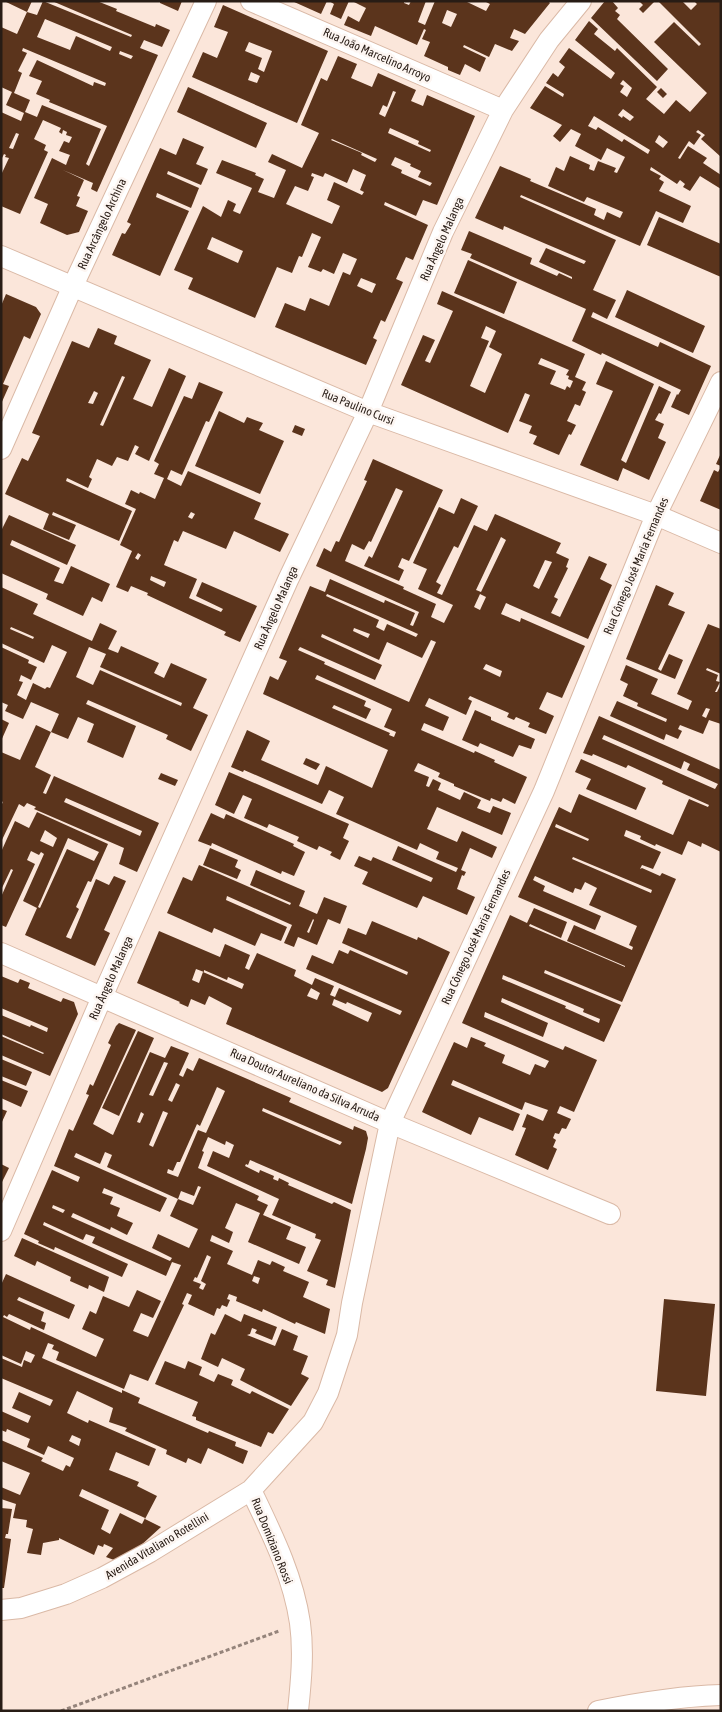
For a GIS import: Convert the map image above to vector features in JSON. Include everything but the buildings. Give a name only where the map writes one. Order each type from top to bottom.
[{"type":"street","name":"Rua Arcângelo Archina","points":[[1,449],[72,288],[206,1]]},
{"type":"street","name":"Rua João Marcelino Arroyo","points":[[251,1],[503,110]]},
{"type":"street","name":"Rua Ângelo Malanga","points":[[1,1231],[102,997],[288,580],[368,412],[443,232],[503,110],[549,40],[580,1]]},
{"type":"street","name":"Rua Paulino Cursi","points":[[1,256],[72,288],[368,412],[656,515],[721,543]]},
{"type":"street","name":"Rua Cônego José Maria Fernandes","points":[[251,1490],[313,1422],[328,1393],[347,1334],[390,1123],[544,791],[656,515],[721,382]]},
{"type":"street","name":"Rua Doutor Aureliano da Silva Arruda","points":[[1,952],[390,1123],[610,1214]]},
{"type":"street","name":"Avenida Vitaliano Rotellini","points":[[1,1610],[21,1608],[66,1594],[102,1578],[150,1552],[251,1490]]},
{"type":"street","name":"Rua Domiziano Rossi","points":[[251,1490],[273,1536],[289,1577],[300,1623],[302,1673],[298,1711]]},
{"type":"street","points":[[598,1711],[702,1695],[721,1695]]},
{"type":"path","points":[[61,1711],[300,1623]]}]
